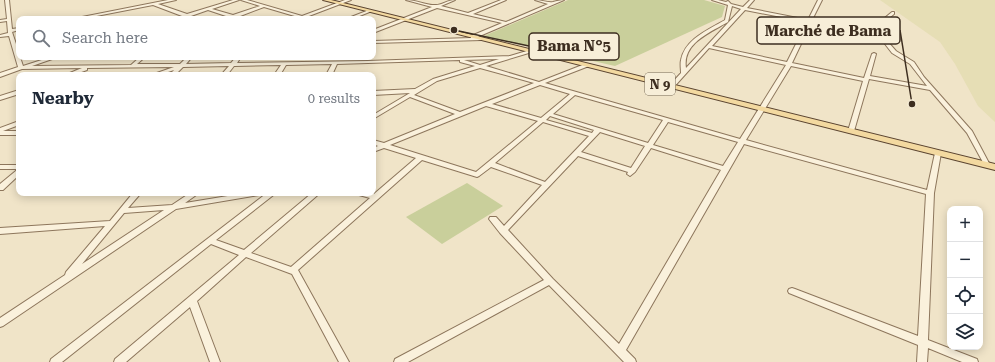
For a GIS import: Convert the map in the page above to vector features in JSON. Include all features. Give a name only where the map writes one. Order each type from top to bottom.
[{"type":"main road","name":"N 9","points":[[326,0],[995,167]]},
{"type":"street","points":[[7,0],[10,33],[16,54]]},
{"type":"street","points":[[90,16],[174,0]]},
{"type":"street","points":[[152,4],[186,16],[237,0]]},
{"type":"street","points":[[243,0],[293,16]]},
{"type":"street","points":[[305,16],[349,0]]},
{"type":"street","points":[[408,0],[507,23]]},
{"type":"street","points":[[376,31],[453,0]]},
{"type":"street","points":[[469,14],[504,0]]},
{"type":"street","points":[[537,0],[552,4]]},
{"type":"street","points":[[474,37],[562,0]]},
{"type":"street","points":[[714,0],[745,9],[878,34],[894,52],[912,63],[922,78],[970,132],[987,165]]},
{"type":"street","points":[[684,73],[682,61],[686,50],[694,42],[727,21],[730,5],[726,0]]},
{"type":"street","points":[[672,86],[752,0]]},
{"type":"street","points":[[620,351],[741,141],[789,64],[820,0]]},
{"type":"street","points":[[207,9],[234,16],[264,6]]},
{"type":"street","points":[[356,16],[370,11]]},
{"type":"street","points":[[878,34],[882,22],[893,13]]},
{"type":"street","points":[[0,21],[9,20]]},
{"type":"street","points":[[0,36],[16,30]]},
{"type":"street","points":[[376,42],[482,39]]},
{"type":"street","points":[[709,47],[789,64],[932,89]]},
{"type":"street","points":[[376,115],[435,80],[530,51]]},
{"type":"street","points":[[851,131],[874,54]]},
{"type":"street","points":[[376,59],[510,57]]},
{"type":"street","points":[[455,59],[573,94],[930,193]]},
{"type":"street","points":[[18,60],[20,68]]},
{"type":"street","points":[[0,75],[46,60]]},
{"type":"street","points":[[132,66],[139,60]]},
{"type":"street","points":[[175,72],[187,60]]},
{"type":"street","points":[[226,72],[236,60]]},
{"type":"street","points":[[20,68],[284,64],[357,60]]},
{"type":"street","points":[[330,72],[335,62]]},
{"type":"street","points":[[279,72],[284,64]]},
{"type":"street","points":[[376,148],[587,65]]},
{"type":"street","points":[[163,72],[181,66]]},
{"type":"street","points":[[77,72],[91,67]]},
{"type":"street","points":[[376,94],[417,91]]},
{"type":"street","points":[[0,98],[16,93]]},
{"type":"street","points":[[376,143],[477,175],[573,94]]},
{"type":"street","points":[[410,95],[460,114]]},
{"type":"street","points":[[486,104],[541,120],[649,146],[725,169]]},
{"type":"street","points":[[548,114],[596,133]]},
{"type":"street","points":[[576,153],[631,173],[666,120]]},
{"type":"street","points":[[0,130],[16,124]]},
{"type":"street","points":[[0,134],[16,133]]},
{"type":"street","points":[[503,230],[596,133]]},
{"type":"street","points":[[922,362],[930,193],[938,153]]},
{"type":"street","points":[[292,271],[421,157]]},
{"type":"street","points":[[490,164],[547,185]]},
{"type":"street","points":[[0,167],[16,167]]},
{"type":"street","points":[[0,188],[16,174]]},
{"type":"street","points":[[64,280],[134,196]]},
{"type":"street","points":[[0,323],[190,196]]},
{"type":"street","points":[[121,211],[174,207],[236,196]]},
{"type":"street","points":[[55,362],[268,196]]},
{"type":"street","points":[[120,362],[313,196]]},
{"type":"street","points":[[493,219],[550,281],[631,362]]},
{"type":"street","points":[[0,232],[111,223]]},
{"type":"street","points":[[210,241],[295,272],[344,362]]},
{"type":"street","points":[[399,362],[550,281]]},
{"type":"street","points":[[792,291],[973,362]]},
{"type":"street","points":[[192,300],[215,362]]},
{"type":"shaded area","points":[[880,0],[995,0],[995,122],[978,106],[955,64],[940,42]]},
{"type":"green space","points":[[568,0],[704,0],[725,6],[722,17],[615,66],[484,36]]},
{"type":"green space","points":[[467,183],[503,206],[442,244],[406,217]]},
{"type":"place","name":"Bama N°5","points":[[454,30]]},
{"type":"place","name":"Marché de Bama","points":[[912,104]]}]
